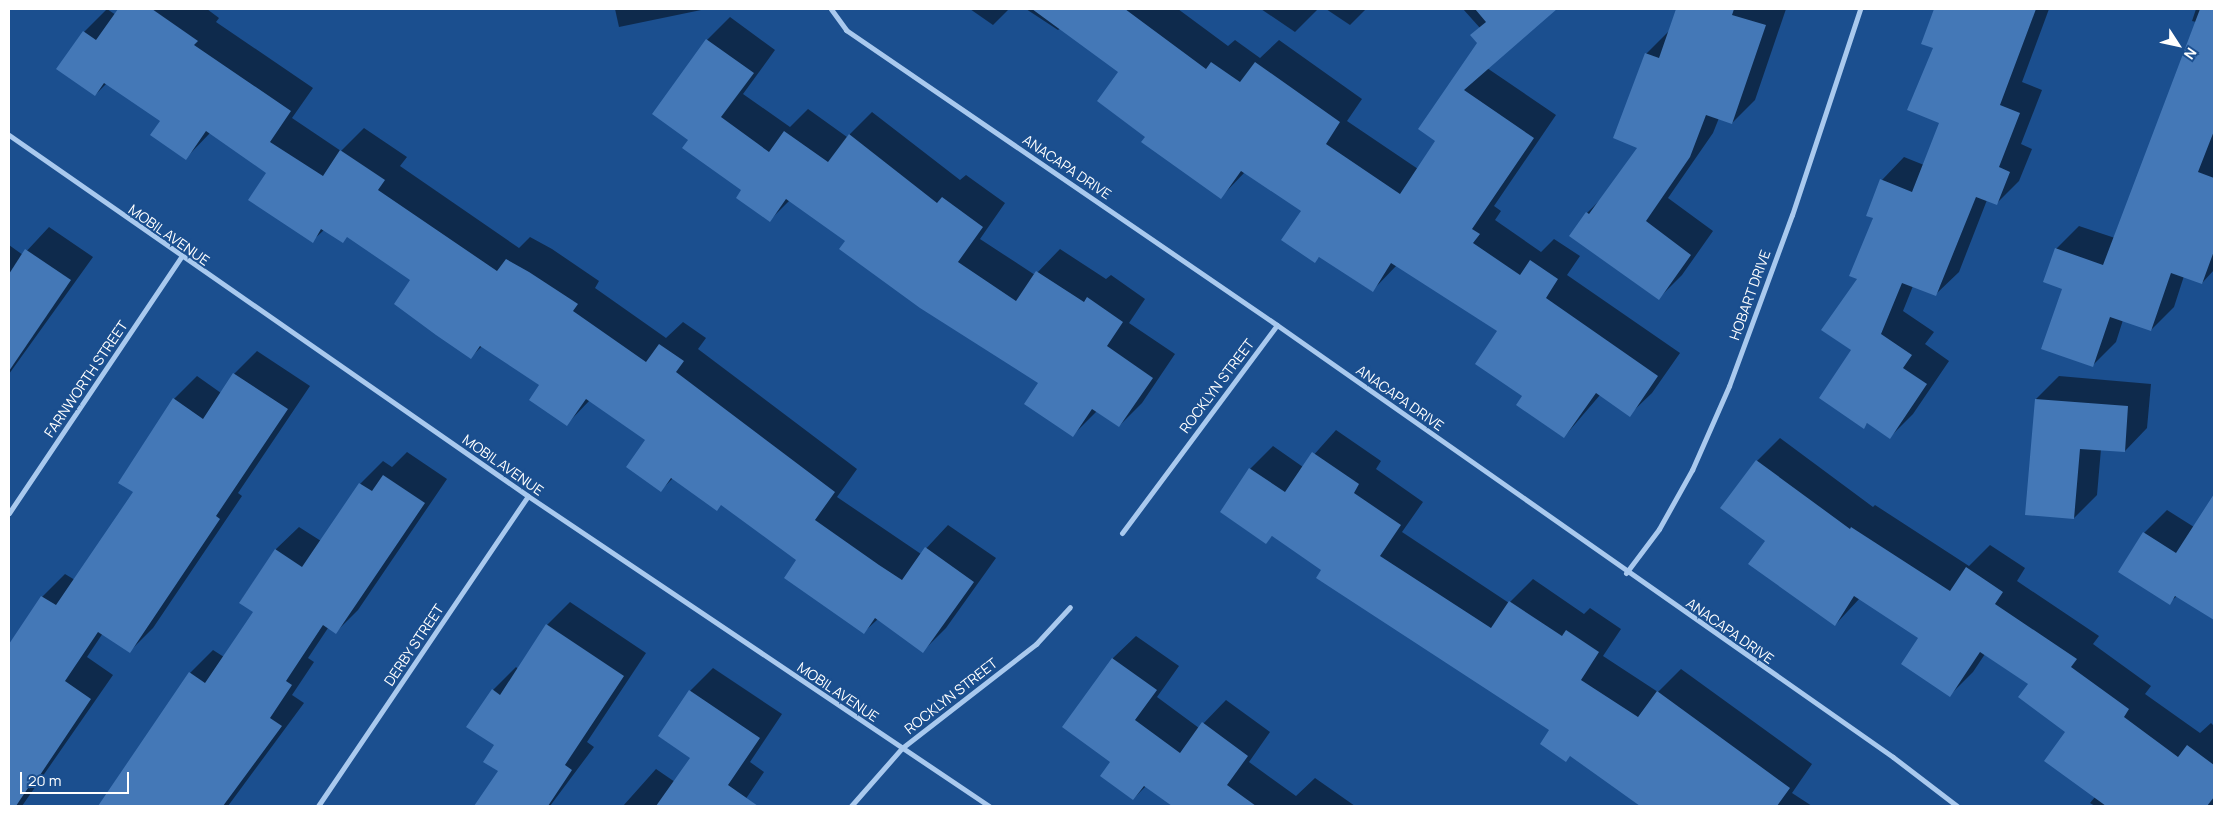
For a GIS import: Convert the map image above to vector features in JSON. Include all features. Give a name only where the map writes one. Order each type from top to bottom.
[{"type":"street","name":"ANACAPA DRIVE","points":[[831,9],[846,30],[1277,325],[1626,573],[1893,757],[1956,806]]},
{"type":"street","name":"HOBART DRIVE","points":[[1626,573],[1659,529],[1692,470],[1729,386],[1792,215],[1860,9]]},
{"type":"street","name":"MOBIL AVENUE","points":[[9,135],[181,257],[528,496],[989,806]]},
{"type":"street","name":"FARNWORTH STREET","points":[[9,514],[181,257]]},
{"type":"street","name":"ROCKLYN STREET","points":[[1122,533],[1277,325]]},
{"type":"street","name":"DERBY STREET","points":[[318,806],[528,496]]},
{"type":"street","name":"ROCKLYN STREET","points":[[850,806],[902,748],[1036,644],[1070,607]]},
{"type":"building","points":[[118,9],[152,9],[198,41],[194,45],[291,111],[270,142],[323,176],[340,150],[385,180],[378,190],[497,271],[506,259],[529,272],[578,304],[573,311],[646,362],[659,344],[684,361],[676,372],[835,492],[815,520],[879,565],[902,580],[925,547],[974,582],[923,653],[875,618],[864,634],[784,578],[796,560],[721,505],[717,511],[671,478],[661,492],[626,467],[645,440],[586,399],[567,426],[529,400],[539,385],[480,346],[471,359],[436,335],[394,304],[410,280],[347,237],[343,243],[321,229],[313,243],[248,200],[266,173],[206,131],[186,160],[150,135],[160,121],[104,83],[95,96],[56,69],[83,31],[96,40]]},
{"type":"building","points":[[1032,9],[1125,9],[1206,69],[1211,62],[1240,82],[1255,62],[1340,122],[1326,144],[1400,194],[1435,141],[1418,129],[1477,43],[1470,35],[1486,22],[1475,9],[1557,9],[1464,90],[1534,138],[1472,229],[1480,234],[1473,243],[1520,275],[1530,260],[1558,279],[1546,298],[1658,376],[1630,417],[1596,393],[1564,438],[1516,405],[1522,396],[1475,364],[1497,331],[1391,263],[1373,292],[1319,257],[1315,263],[1281,240],[1301,211],[1241,171],[1221,199],[1141,142],[1145,137],[1097,101],[1118,72]]},
{"type":"building","points":[[1676,9],[1734,9],[1732,15],[1766,25],[1732,124],[1706,115],[1690,157],[1646,221],[1691,255],[1659,300],[1569,236],[1586,212],[1589,214],[1637,148],[1613,138],[1645,53],[1659,58]]},
{"type":"building","points":[[1934,9],[2036,9],[2000,105],[2020,113],[1999,167],[2010,172],[1997,205],[1976,197],[1936,296],[1902,283],[1881,334],[1912,355],[1903,368],[1927,384],[1890,439],[1867,423],[1864,429],[1819,398],[1851,350],[1821,330],[1857,279],[1849,276],[1873,218],[1866,216],[1880,179],[1912,192],[1939,123],[1907,110],[1933,48],[1921,44]]},
{"type":"building","points":[[2200,9],[2214,9],[2214,131],[2198,172],[2214,178],[2214,251],[2202,284],[2171,273],[2151,331],[2110,317],[2093,367],[2041,349],[2062,289],[2043,282],[2055,248],[2103,265]]},
{"type":"building","points":[[706,39],[754,73],[721,117],[769,152],[784,131],[828,162],[849,134],[937,203],[942,197],[983,227],[958,262],[1016,301],[1036,271],[1084,302],[1087,297],[1123,322],[1107,346],[1153,378],[1119,427],[1092,409],[1073,437],[1024,404],[1038,383],[920,308],[839,249],[845,241],[786,199],[770,222],[736,198],[741,190],[682,148],[688,140],[652,114]]},
{"type":"building","points":[[25,249],[71,280],[9,371],[9,274]]},
{"type":"building","points":[[233,373],[288,409],[216,516],[220,519],[130,653],[98,632],[65,681],[91,699],[38,778],[36,776],[16,806],[9,806],[9,644],[41,596],[56,605],[133,492],[118,483],[173,398],[203,419]]},
{"type":"building","points":[[2035,399],[2128,406],[2125,452],[2080,449],[2074,519],[2025,515]]},
{"type":"building","points":[[1312,452],[1359,484],[1354,493],[1401,525],[1380,556],[1491,628],[1509,601],[1562,636],[1566,630],[1599,652],[1581,680],[1638,717],[1657,691],[1790,788],[1777,806],[1640,806],[1570,756],[1566,762],[1540,744],[1549,730],[1316,578],[1321,570],[1272,536],[1266,544],[1220,512],[1249,468],[1285,492]]},
{"type":"building","points":[[1756,460],[1850,529],[1851,527],[1950,591],[1966,567],[2003,592],[1995,604],[2077,659],[2071,667],[2129,709],[2124,717],[2178,757],[2187,745],[2214,765],[2214,797],[2207,806],[2106,806],[2044,761],[2065,732],[2018,697],[2028,684],[1980,652],[1950,697],[1901,664],[1918,638],[1854,596],[1835,626],[1748,564],[1765,541],[1720,508]]},
{"type":"building","points":[[383,475],[425,503],[336,634],[323,625],[286,681],[292,685],[270,718],[282,726],[223,806],[98,806],[189,672],[205,683],[253,612],[239,603],[275,549],[302,567],[359,483],[372,491]]},
{"type":"building","points":[[2214,494],[2214,620],[2175,596],[2170,605],[2118,572],[2143,532],[2176,553]]},
{"type":"building","points":[[546,624],[624,676],[565,765],[572,770],[548,806],[474,806],[498,771],[483,762],[494,745],[466,727],[492,689],[500,695]]},
{"type":"building","points":[[1112,658],[1157,690],[1135,720],[1180,753],[1202,722],[1248,756],[1227,785],[1256,806],[1172,806],[1144,786],[1133,800],[1100,776],[1110,762],[1062,727]]},
{"type":"building","points":[[689,690],[760,738],[728,785],[758,806],[656,806],[690,758],[658,736]]}]
